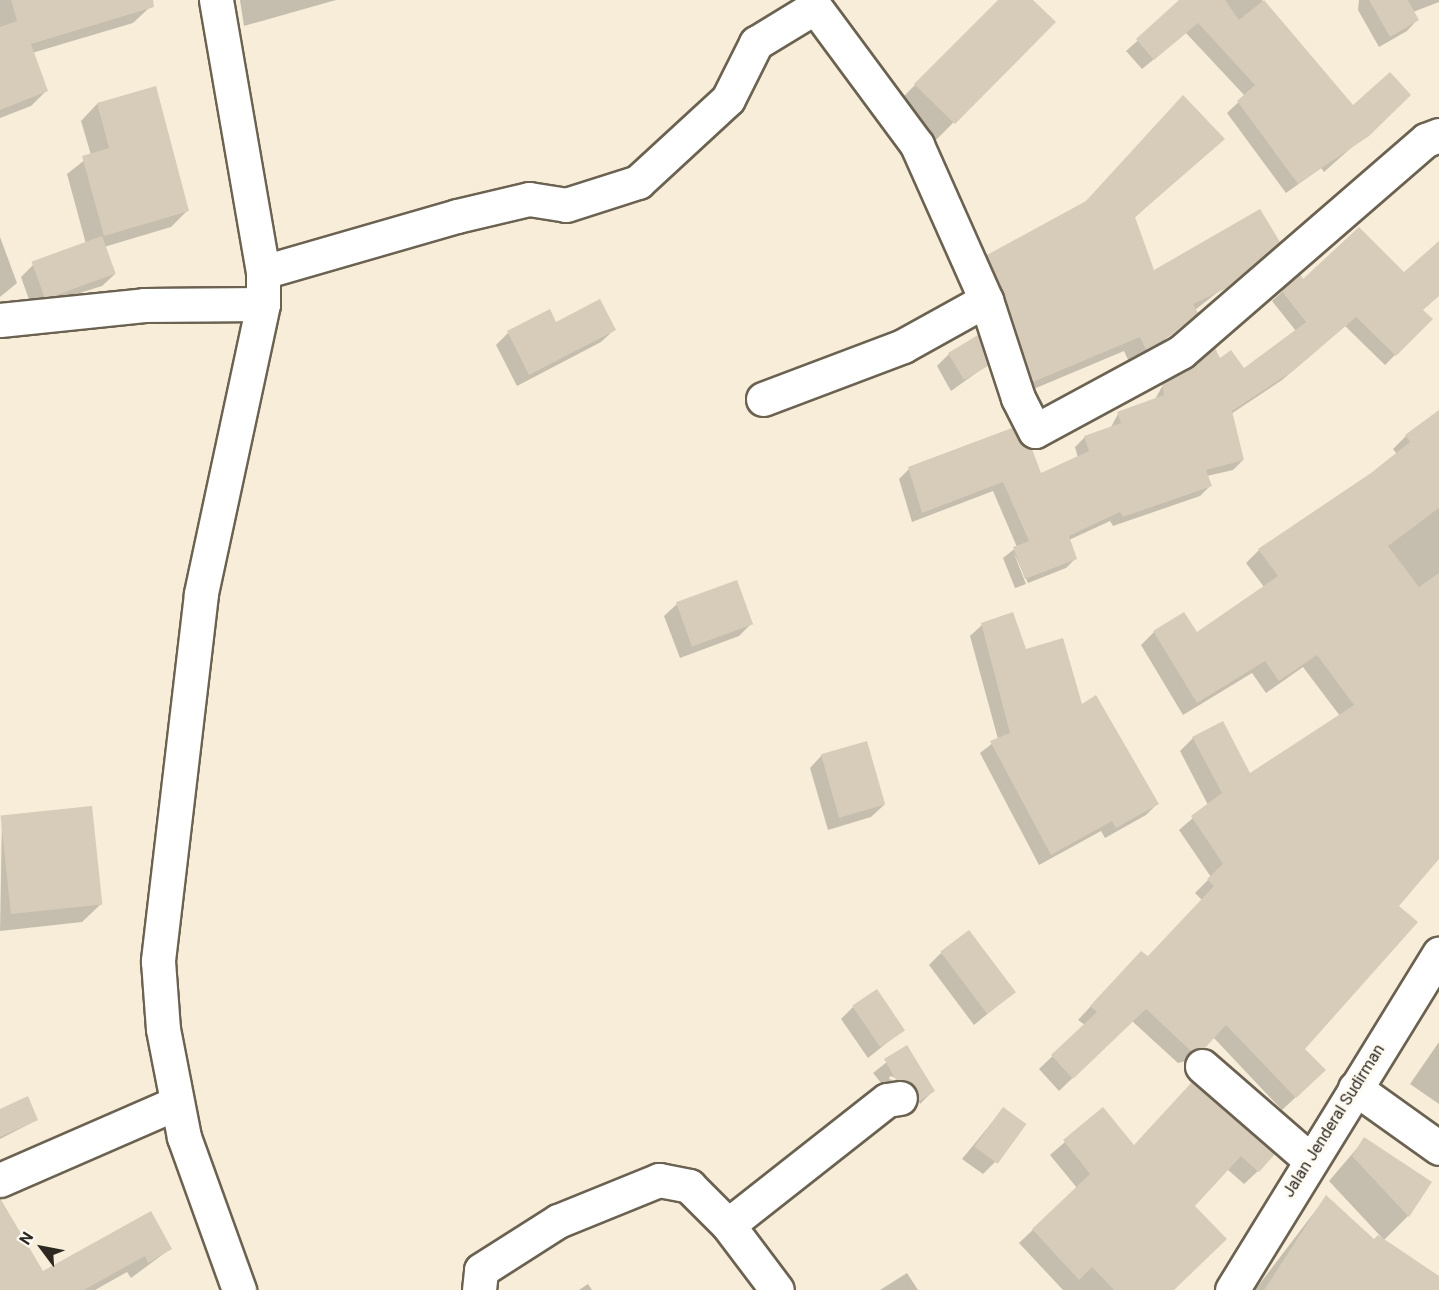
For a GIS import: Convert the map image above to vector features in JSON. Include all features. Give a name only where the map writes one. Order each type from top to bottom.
[{"type":"street","points":[[216,0],[263,272],[263,304],[201,594],[158,961],[176,1103],[205,1205],[239,1290]]},
{"type":"street","points":[[263,272],[457,216],[529,199],[566,205],[639,182],[729,99],[751,48],[815,7],[918,145],[986,300],[1018,398],[1035,431],[1181,352],[1416,149],[1439,135]]},
{"type":"street","points":[[762,399],[903,346],[986,300]]},
{"type":"street","points":[[0,320],[144,305],[263,304]]},
{"type":"street","name":"Jalan Jenderal Sudirman","points":[[1232,1290],[1309,1159],[1439,953]]},
{"type":"street","points":[[1202,1066],[1309,1159]]},
{"type":"street","points":[[1355,1088],[1439,1148]]},
{"type":"street","points":[[728,1225],[887,1100],[900,1098]]},
{"type":"street","points":[[0,1180],[176,1103]]},
{"type":"street","points":[[479,1290],[481,1270],[558,1221],[659,1180],[689,1186],[728,1225],[777,1290]]},
{"type":"building","points":[[11,0],[153,0],[154,7],[31,44],[48,91],[0,110],[0,27],[17,21]]},
{"type":"building","points":[[998,0],[1033,0],[1056,22],[955,124],[914,84]]},
{"type":"building","points":[[1179,0],[1225,0],[1239,20],[1264,0],[1353,105],[1390,72],[1411,95],[1369,136],[1298,184],[1237,101],[1255,85],[1198,23],[1154,60],[1136,39]]},
{"type":"building","points":[[1369,0],[1408,0],[1419,20],[1390,37]]},
{"type":"building","points":[[156,86],[189,211],[104,236],[82,156],[109,148],[97,103]]},
{"type":"building","points":[[1183,95],[1225,139],[1135,217],[1154,270],[1260,209],[1280,242],[1225,289],[1193,304],[1198,313],[1170,336],[1146,350],[1140,337],[1033,382],[987,255],[1086,201]]},
{"type":"building","points":[[1359,227],[1404,272],[1439,241],[1439,296],[1423,310],[1433,319],[1396,356],[1356,317],[1293,371],[1232,411],[1244,460],[1206,470],[1212,486],[1123,517],[1120,512],[1069,536],[1077,559],[1025,579],[1013,547],[1029,541],[1003,482],[922,513],[908,467],[1012,428],[1032,449],[1041,473],[1089,451],[1084,436],[1121,423],[1117,412],[1164,395],[1162,383],[1215,348],[1220,358],[1231,350],[1244,368],[1306,322],[1281,290],[1300,274],[1303,279]]},
{"type":"building","points":[[102,236],[116,274],[45,299],[32,262]]},
{"type":"building","points":[[600,299],[616,330],[529,375],[507,331],[550,309],[556,322]]},
{"type":"building","points":[[978,335],[988,366],[964,380],[948,353]]},
{"type":"building","points":[[1439,410],[1439,508],[1388,546],[1419,587],[1439,573],[1439,859],[1399,906],[1418,922],[1305,1049],[1326,1070],[1296,1098],[1226,1025],[1205,1048],[1191,1051],[1146,1009],[1073,1079],[1051,1055],[1097,1012],[1090,1006],[1141,951],[1148,956],[1214,886],[1207,879],[1223,864],[1191,816],[1222,793],[1192,737],[1223,721],[1250,773],[1354,705],[1317,655],[1279,681],[1265,661],[1197,703],[1153,631],[1184,612],[1197,632],[1278,576],[1258,549],[1371,473],[1410,442],[1405,435]]},
{"type":"building","points":[[737,580],[753,624],[692,646],[676,602]]},
{"type":"building","points":[[1013,612],[1026,649],[1063,638],[1082,704],[1096,695],[1159,804],[1116,828],[1112,821],[1051,855],[990,741],[1010,733],[981,623]]},
{"type":"building","points":[[867,741],[885,804],[839,818],[821,754]]},
{"type":"building","points":[[92,806],[102,904],[11,914],[1,816]]},
{"type":"building","points":[[969,930],[1016,992],[987,1014],[940,952]]},
{"type":"building","points":[[877,989],[905,1030],[880,1047],[852,1006]]},
{"type":"building","points":[[907,1045],[935,1091],[918,1102],[915,1087],[896,1080],[884,1059]]},
{"type":"building","points":[[1192,1082],[1275,1154],[1259,1172],[1241,1156],[1195,1206],[1227,1239],[1174,1290],[1114,1290],[1092,1267],[1079,1280],[1032,1229],[1090,1174],[1063,1140],[1103,1107],[1134,1145]]},
{"type":"building","points":[[28,1096],[38,1120],[0,1137],[0,1109]]},
{"type":"building","points":[[1003,1107],[1026,1124],[998,1164],[974,1147]]},
{"type":"building","points":[[1364,1137],[1432,1182],[1409,1217],[1352,1156]]},
{"type":"building","points":[[1326,1195],[1374,1239],[1378,1235],[1439,1276],[1439,1290],[1264,1290]]},
{"type":"building","points":[[0,1198],[43,1271],[151,1211],[172,1249],[148,1263],[145,1256],[84,1290],[0,1290]]}]
